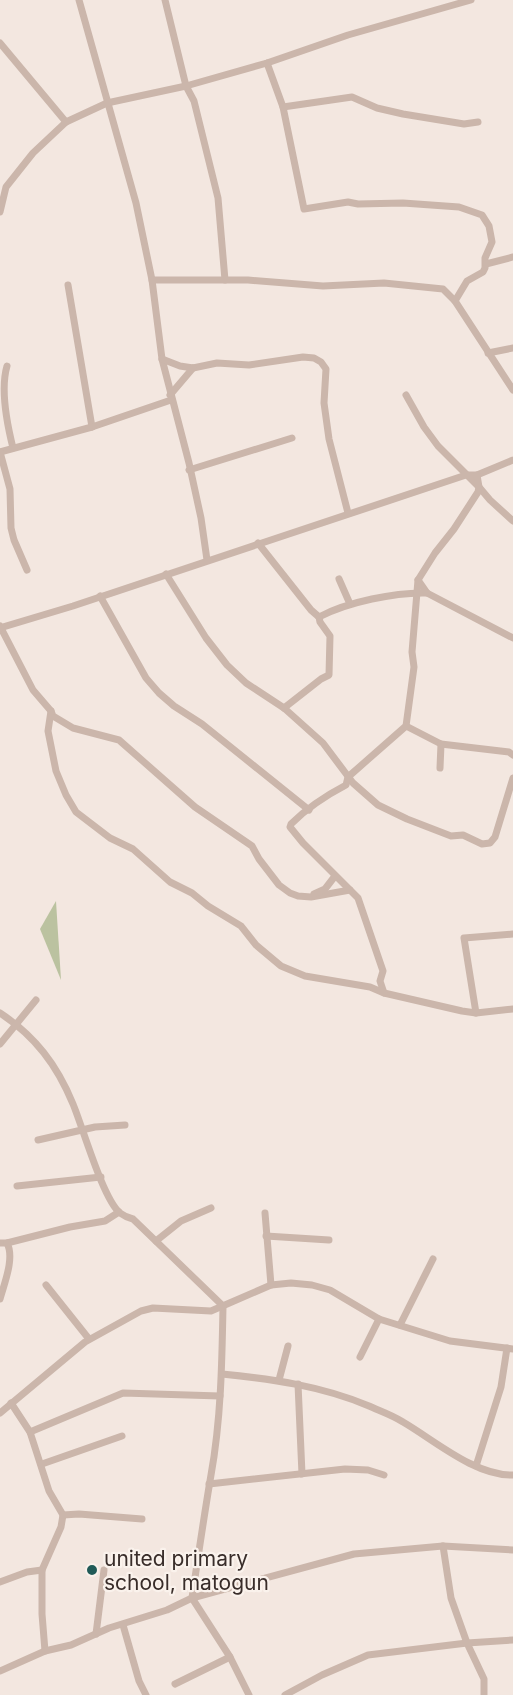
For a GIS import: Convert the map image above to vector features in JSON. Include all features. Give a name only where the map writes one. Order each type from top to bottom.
[{"type":"street","points":[[79,0],[136,203],[152,280],[162,359],[189,463],[207,560]]},
{"type":"street","points":[[165,0],[186,86],[194,101],[218,198],[225,280]]},
{"type":"street","points":[[440,9],[441,0]]},
{"type":"street","points":[[0,212],[6,187],[33,153],[66,122],[107,103],[186,86],[267,63],[348,35],[471,0]]},
{"type":"street","points":[[0,43],[66,122]]},
{"type":"street","points":[[267,63],[283,107],[304,209],[348,202],[459,207],[482,215],[489,225],[492,242],[485,258],[486,264],[483,272],[467,281],[455,301]]},
{"type":"street","points":[[283,107],[352,98],[376,108],[403,114],[464,124],[478,122]]},
{"type":"street","points":[[0,180],[6,187]]},
{"type":"street","points":[[486,264],[513,257]]},
{"type":"street","points":[[152,280],[225,280],[323,286],[384,283],[443,289],[455,301],[513,390]]},
{"type":"street","points":[[68,285],[92,427]]},
{"type":"street","points":[[448,293],[460,293]]},
{"type":"street","points":[[488,353],[513,348]]},
{"type":"street","points":[[162,359],[193,368],[217,363],[249,365],[303,357],[314,358],[321,362],[326,369],[324,403],[329,439],[348,513]]},
{"type":"street","points":[[7,366],[1,376],[5,413],[13,448]]},
{"type":"street","points":[[27,570],[11,528],[10,489],[0,452],[92,427],[171,398],[193,368]]},
{"type":"street","points":[[406,395],[438,446],[513,521]]},
{"type":"street","points":[[189,470],[291,438]]},
{"type":"street","points":[[350,890],[309,897],[290,893],[279,885],[252,846],[195,807],[119,740],[73,728],[52,716],[51,711],[33,690],[1,627],[465,475],[477,475],[513,460]]},
{"type":"street","points":[[384,993],[380,981],[383,971],[362,916],[359,901],[290,827],[292,822],[316,802],[346,785],[348,777],[406,726],[414,667],[412,652],[418,580],[467,510],[479,488],[477,475]]},
{"type":"street","points":[[258,543],[311,610],[320,617],[320,622],[330,636],[329,675],[284,708]]},
{"type":"street","points":[[166,574],[206,638],[226,665],[246,683],[284,708],[323,743],[353,783],[378,805],[447,835],[463,835],[482,844],[490,843],[495,837],[513,778]]},
{"type":"street","points":[[339,579],[350,604]]},
{"type":"street","points":[[418,580],[427,593]]},
{"type":"street","points":[[320,617],[350,604],[417,592],[427,593],[513,638]]},
{"type":"street","points":[[100,596],[146,678],[159,693],[202,724],[309,810]]},
{"type":"street","points":[[51,711],[48,731],[56,771],[76,812],[110,838],[133,849],[170,882],[192,893],[208,906],[241,926],[256,945],[281,966],[305,976],[370,987],[384,993],[476,1013],[513,1009]]},
{"type":"street","points":[[406,726],[441,744],[509,752],[513,755]]},
{"type":"street","points":[[440,768],[441,744]]},
{"type":"street","points":[[309,897],[325,889],[335,876]]},
{"type":"street","points":[[476,1013],[464,938],[513,934]]},
{"type":"street","points":[[0,1044],[36,1000]]},
{"type":"street","points":[[0,1013],[33,1038],[46,1055],[72,1103],[101,1177],[119,1212],[133,1220],[223,1306],[220,1395],[192,1598],[230,1657],[249,1695]]},
{"type":"street","points":[[38,1140],[83,1130],[126,1125]]},
{"type":"street","points":[[18,1186],[101,1177]]},
{"type":"street","points":[[156,1241],[181,1221],[211,1208]]},
{"type":"street","points":[[4,1243],[105,1221],[119,1212]]},
{"type":"street","points":[[265,1213],[271,1285]]},
{"type":"street","points":[[266,1236],[330,1240]]},
{"type":"street","points":[[0,1299],[10,1249],[4,1243]]},
{"type":"street","points":[[400,1325],[433,1259]]},
{"type":"street","points":[[0,1413],[89,1339],[144,1310],[211,1311],[271,1285],[291,1283],[312,1285],[330,1290],[379,1319],[450,1341],[510,1349],[501,1387],[476,1466]]},
{"type":"street","points":[[46,1284],[89,1339]]},
{"type":"street","points":[[360,1356],[379,1319]]},
{"type":"street","points":[[279,1380],[288,1346]]},
{"type":"street","points":[[222,1374],[298,1384],[366,1405],[401,1420],[476,1466],[499,1474],[513,1475]]},
{"type":"street","points":[[298,1384],[302,1474]]},
{"type":"street","points":[[30,1432],[123,1394],[220,1395]]},
{"type":"street","points":[[11,1403],[30,1432],[49,1491],[63,1515],[61,1527],[42,1570],[45,1651]]},
{"type":"street","points":[[42,1464],[122,1436]]},
{"type":"street","points":[[209,1484],[358,1469],[384,1475]]},
{"type":"street","points":[[63,1515],[79,1514],[142,1520]]},
{"type":"street","points":[[442,1546],[451,1598],[467,1643],[484,1679],[484,1695]]},
{"type":"street","points":[[0,1671],[45,1651],[71,1645],[167,1610],[192,1598],[354,1554],[442,1546],[513,1550]]},
{"type":"street","points":[[0,1582],[27,1572],[42,1570]]},
{"type":"street","points":[[96,1634],[104,1570]]},
{"type":"street","points":[[123,1625],[136,1671],[146,1695]]},
{"type":"street","points":[[285,1695],[322,1675],[368,1655],[513,1640]]},
{"type":"street","points":[[175,1684],[230,1657]]},
{"type":"green space","points":[[56,901],[61,980],[40,929]]},
{"type":"place","name":"united primary school, matogun","points":[[92,1570]]}]
